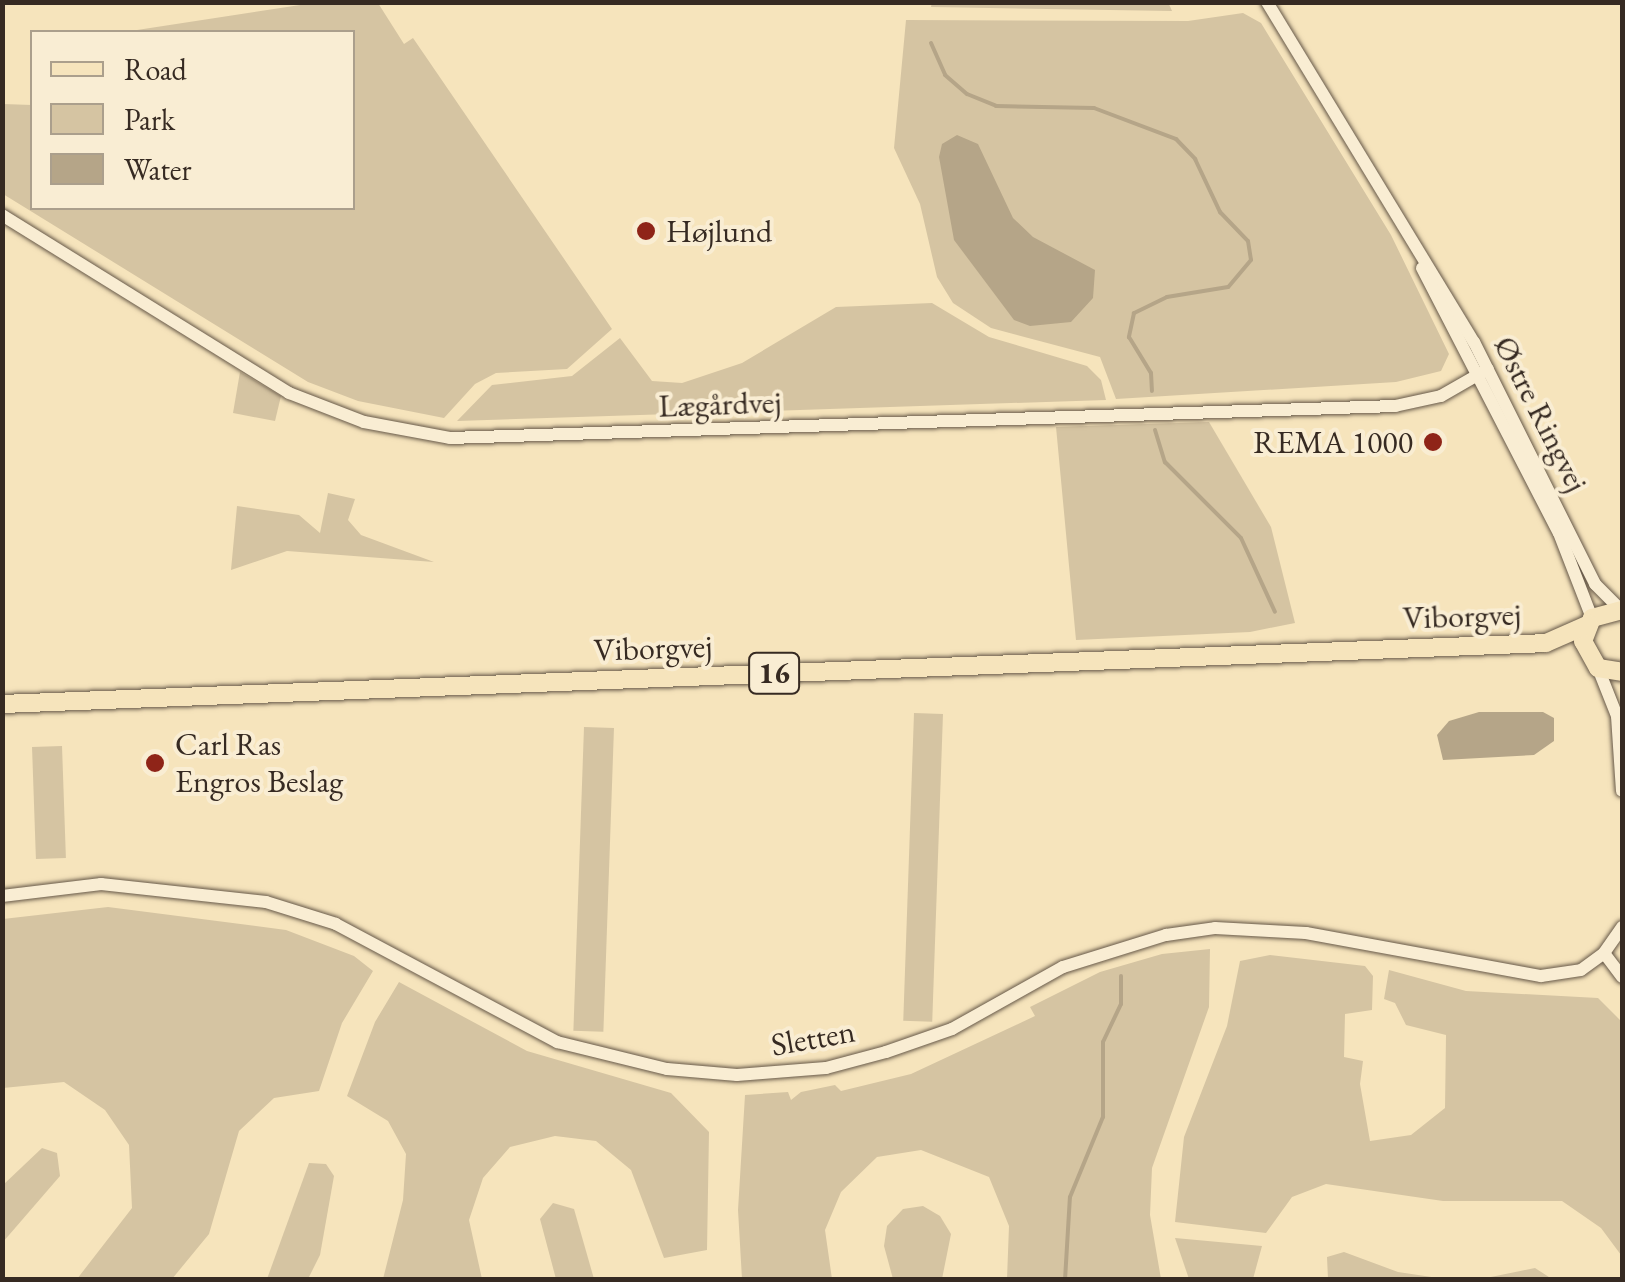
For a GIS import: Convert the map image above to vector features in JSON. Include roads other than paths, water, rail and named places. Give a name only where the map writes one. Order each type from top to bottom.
[{"type":"main road","name":"16","points":[[1590,621],[1622,610]]},
{"type":"main road","name":"Viborgvej","points":[[2,704],[1546,643],[1590,621]]},
{"type":"main road","points":[[1590,621],[1584,642],[1593,663]]},
{"type":"main road","name":"Viborgvej","points":[[1546,643],[1593,663]]},
{"type":"main road","name":"16","points":[[1593,663],[1622,672]]},
{"type":"street","name":"Østre Ringvej","points":[[1267,2],[1488,369],[1595,584],[1622,610]]},
{"type":"street","name":"Lægårdvej","points":[[2,215],[289,392],[364,422],[450,438],[1395,406],[1441,396],[1488,369]]},
{"type":"street","name":"Østre Ringvej","points":[[1410,242],[1475,377],[1559,532],[1586,589],[1590,621]]},
{"type":"street","points":[[1593,663],[1617,716]]},
{"type":"street","points":[[1622,690],[1617,716],[1622,791]]},
{"type":"street","name":"Sletten","points":[[2,896],[101,884],[266,902],[336,924],[558,1042],[666,1070],[737,1075],[826,1068],[886,1052],[952,1029],[1064,967],[1166,935],[1215,928],[1306,933],[1542,976],[1581,970],[1604,954]]},
{"type":"street","points":[[1622,927],[1604,954],[1622,977]]},
{"type":"water","points":[[957,135],[978,144],[1013,218],[1033,237],[1095,270],[1093,298],[1071,322],[1030,326],[1014,320],[954,240],[939,157],[942,144]]},
{"type":"water","points":[[1479,712],[1543,712],[1554,718],[1554,741],[1534,755],[1443,760],[1437,735],[1449,721]]},
{"type":"waterway","points":[[931,43],[945,75],[967,94],[996,106],[1094,108],[1176,139],[1195,159],[1220,212],[1248,241],[1251,260],[1228,287],[1167,297],[1134,313],[1129,337],[1151,373],[1152,391]]},
{"type":"waterway","points":[[1155,430],[1165,462],[1241,538],[1275,612]]},
{"type":"waterway","points":[[1065,1280],[1070,1197],[1103,1117],[1103,1042],[1121,1004],[1121,976]]},
{"type":"place","name":"Højlund","points":[[646,231]]},
{"type":"place","name":"REMA 1000","points":[[1433,442]]},
{"type":"place","name":"Carl Ras Engros Beslag","points":[[155,763]]}]
